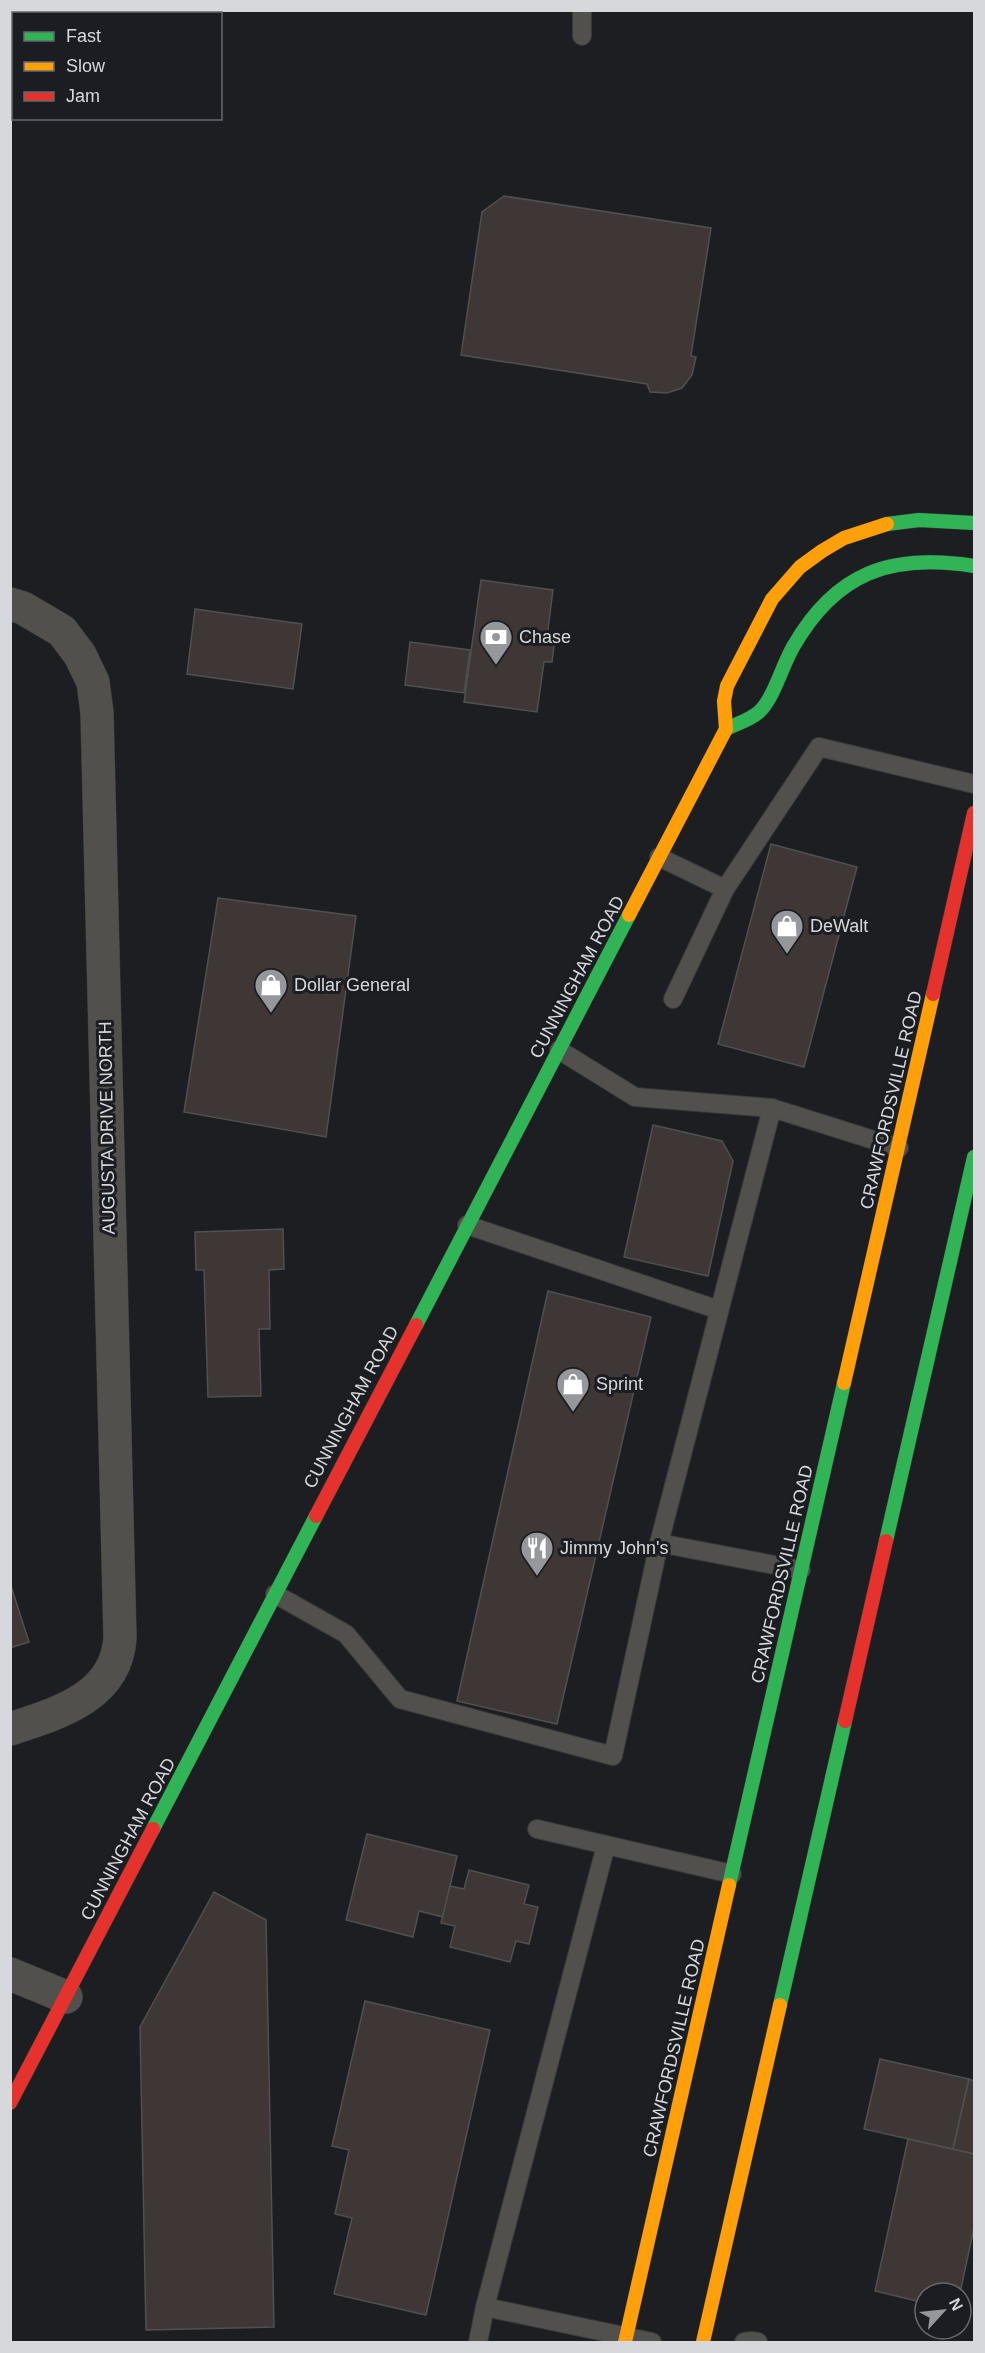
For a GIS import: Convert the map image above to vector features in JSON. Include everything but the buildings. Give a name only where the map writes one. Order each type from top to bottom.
[{"type":"main road","points":[[975,523],[945,519],[888,523],[834,542],[811,559],[779,589],[761,619],[724,694],[726,729],[759,711],[795,643],[809,622],[823,604],[853,579],[875,569],[918,560],[975,566]]},
{"type":"main road","name":"CUNNINGHAM ROAD","points":[[10,2103],[726,729]]},
{"type":"main road","name":"CRAWFORDSVILLE ROAD","points":[[626,2340],[975,813]]},
{"type":"main road","points":[[703,2343],[975,1157]]},
{"type":"street","name":"AUGUSTA DRIVE NORTH","points":[[10,604],[23,608],[62,631],[80,655],[93,682],[97,713],[120,1638],[119,1654],[115,1665],[100,1688],[82,1700],[10,1729]]},
{"type":"street","points":[[10,1974],[66,1997]]},
{"type":"lane","points":[[582,10],[582,36]]},
{"type":"lane","points":[[673,999],[725,889],[819,747],[975,784]]},
{"type":"lane","points":[[659,858],[725,889]]},
{"type":"lane","points":[[559,1050],[635,1097],[771,1108],[899,1148]]},
{"type":"lane","points":[[275,1594],[346,1634],[400,1698],[613,1756],[659,1543],[771,1108]]},
{"type":"lane","points":[[467,1225],[719,1310]]},
{"type":"lane","points":[[659,1543],[801,1570]]},
{"type":"lane","points":[[537,1829],[732,1874]]},
{"type":"lane","points":[[478,2343],[485,2307],[606,1845]]},
{"type":"lane","points":[[485,2307],[626,2340],[652,2343]]},
{"type":"lane","points":[[744,2343],[751,2341],[758,2343]]},
{"type":"traffic: fast","points":[[887,524],[919,520],[974,523]]},
{"type":"traffic: fast","points":[[726,729],[759,712],[773,690],[793,647],[810,621],[847,585],[868,574],[892,566],[917,563],[974,566]]},
{"type":"traffic: fast","points":[[416,1325],[629,915]]},
{"type":"traffic: fast","points":[[886,1541],[974,1157]]},
{"type":"traffic: fast","points":[[729,1885],[844,1383]]},
{"type":"traffic: fast","points":[[153,1829],[316,1516]]},
{"type":"traffic: fast","points":[[780,2005],[845,1721]]},
{"type":"traffic: slow","points":[[629,915],[726,729],[724,701],[727,686],[772,599],[800,567],[822,551],[844,538],[887,524]]},
{"type":"traffic: slow","points":[[844,1383],[933,994]]},
{"type":"traffic: slow","points":[[625,2342],[729,1885]]},
{"type":"traffic: slow","points":[[703,2342],[780,2005]]},
{"type":"traffic: jam","points":[[933,994],[974,813]]},
{"type":"traffic: jam","points":[[316,1516],[416,1325]]},
{"type":"traffic: jam","points":[[845,1721],[886,1541]]},
{"type":"traffic: jam","points":[[10,2103],[153,1829]]},
{"type":"place","name":"Chase","points":[[496,666]]},
{"type":"place","name":"DeWalt","points":[[787,955]]},
{"type":"place","name":"Dollar General","points":[[271,1014]]},
{"type":"place","name":"Sprint","points":[[573,1413]]},
{"type":"place","name":"Jimmy John's","points":[[537,1577]]}]
